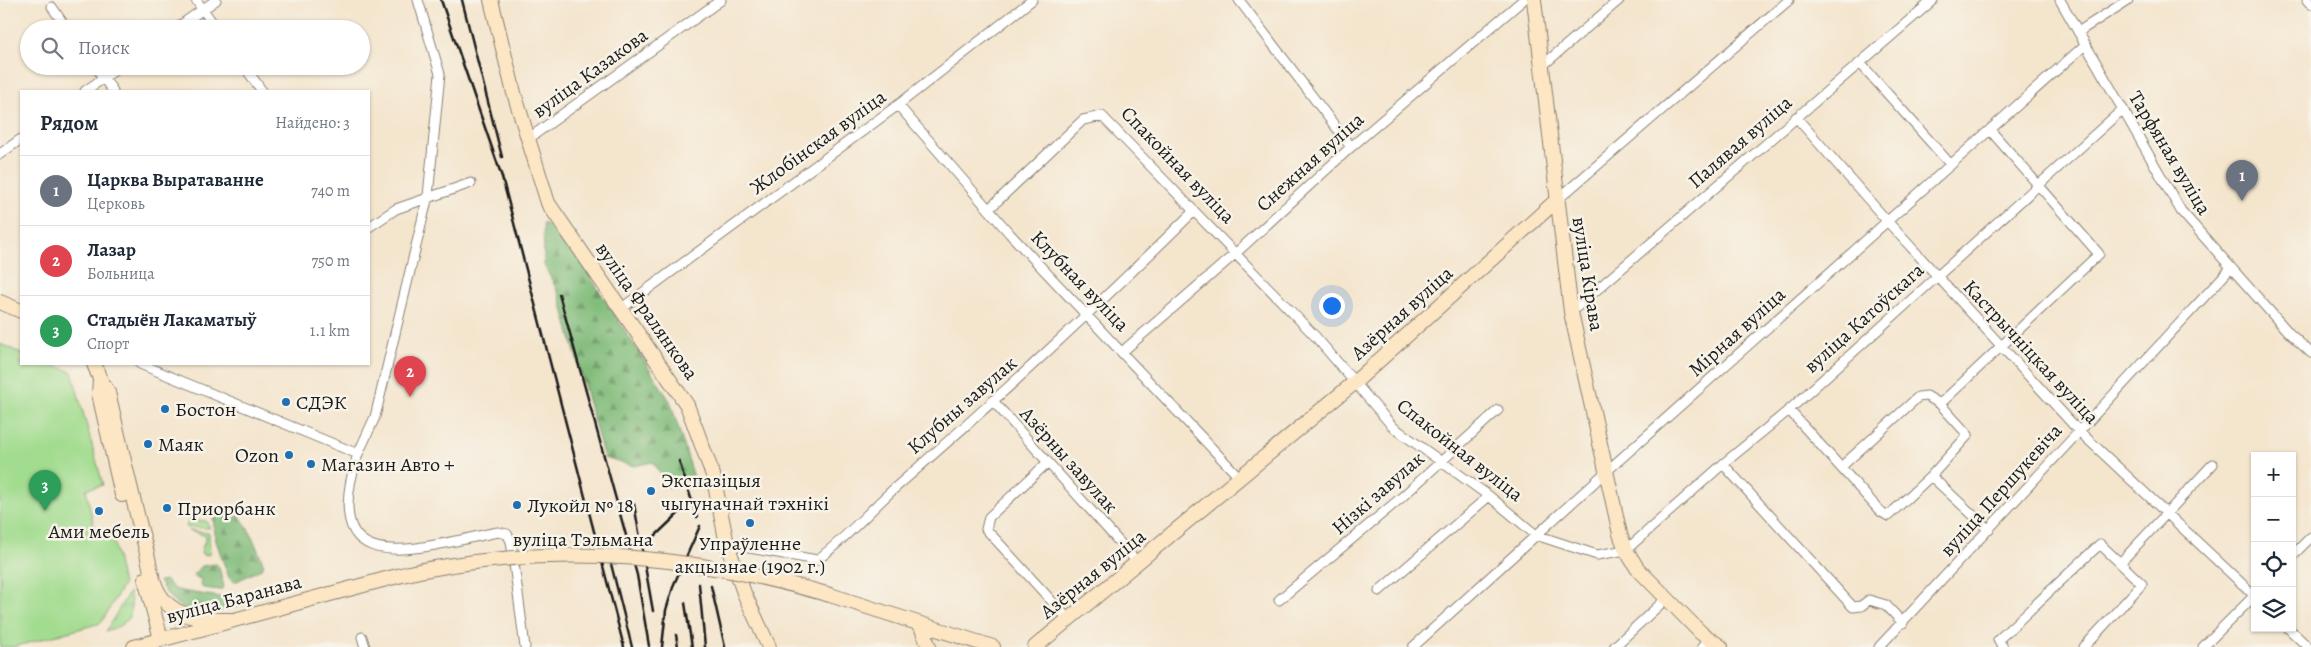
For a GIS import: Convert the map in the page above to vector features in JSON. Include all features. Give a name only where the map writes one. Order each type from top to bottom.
[{"type":"main road","name":"вуліца Фралянкова","points":[[491,0],[504,58],[548,202],[688,405],[713,475],[727,544],[744,593],[769,647]]},
{"type":"main road","name":"вуліца Кірава","points":[[1534,0],[1571,312],[1620,534],[1626,550]]},
{"type":"main road","name":"Азёрная вуліца","points":[[1035,647],[1138,564],[1354,383],[1557,200]]},
{"type":"main road","points":[[0,302],[20,311]]},
{"type":"main road","points":[[94,365],[108,392],[135,509],[158,590],[169,605],[186,614],[208,620],[230,620]]},
{"type":"main road","points":[[100,379],[99,394],[110,449],[161,639]]},
{"type":"main road","points":[[1626,550],[1637,568],[1711,645]]},
{"type":"main road","name":"вуліца Тэльмана","points":[[345,590],[429,569],[492,560],[551,555],[660,559],[712,566],[774,579],[992,647]]},
{"type":"main road","name":"вуліца Баранава","points":[[134,647],[345,590]]},
{"type":"main road","points":[[917,624],[929,647]]},
{"type":"street","points":[[196,0],[210,20]]},
{"type":"street","points":[[188,20],[216,0]]},
{"type":"street","points":[[418,0],[440,74],[428,196],[376,412],[358,454],[351,478],[350,527],[366,544],[380,549],[393,550],[498,532],[507,534],[511,541],[524,647]]},
{"type":"street","name":"вуліца Казакова","points":[[528,139],[721,0]]},
{"type":"street","name":"Жлобінская вуліца","points":[[622,308],[898,105],[1032,0]]},
{"type":"street","points":[[1238,0],[1351,147]]},
{"type":"street","name":"Снежная вуліца","points":[[1122,352],[1236,253],[1351,147],[1523,0]]},
{"type":"street","points":[[1542,66],[1619,0]]},
{"type":"street","name":"Азёрная вуліца","points":[[1557,200],[1789,0]]},
{"type":"street","name":"Палявая вуліца","points":[[1571,312],[1933,0]]},
{"type":"street","name":"Тарфяная вуліца","points":[[2060,0],[2180,211],[2289,333],[2311,353]]},
{"type":"street","points":[[2078,32],[2128,0]]},
{"type":"street","points":[[2307,0],[2311,4]]},
{"type":"street","points":[[52,7],[61,20]]},
{"type":"street","name":"Мірная вуліца","points":[[1413,647],[1606,471],[2085,45]]},
{"type":"street","points":[[1860,63],[1951,165]]},
{"type":"street","points":[[102,75],[112,90]]},
{"type":"street","points":[[87,90],[108,75]]},
{"type":"street","points":[[250,75],[261,90]]},
{"type":"street","name":"Клубная вуліца","points":[[898,105],[989,209],[1240,478]]},
{"type":"street","name":"вуліца Катоўскага","points":[[1626,550],[1723,464],[1789,410],[1936,275],[2123,109]]},
{"type":"street","name":"Спакойная вуліца","points":[[989,209],[1083,120],[1102,116],[1316,336],[1393,427],[1489,496],[1536,535],[1597,555],[1626,550]]},
{"type":"street","name":"Кастрычніцкая вуліца","points":[[1796,117],[1888,222],[2079,431],[2251,592]]},
{"type":"street","points":[[1940,404],[2099,254],[1990,130]]},
{"type":"street","points":[[0,154],[20,140]]},
{"type":"street","points":[[370,226],[396,209],[471,182]]},
{"type":"street","name":"Клубны завулак","points":[[727,544],[817,560],[837,545],[882,498],[994,402],[1089,315],[1194,211]]},
{"type":"street","name":"вуліца Першукевіча","points":[[1879,647],[2231,268]]},
{"type":"street","points":[[142,365],[358,454]]},
{"type":"street","points":[[1789,410],[1880,511],[1888,516],[1931,476],[1968,435],[1940,404],[1927,396],[1918,397],[1841,467]]},
{"type":"street","name":"Азёрны завулак","points":[[994,402],[1138,564]]},
{"type":"street","name":"Нізкі завулак","points":[[1278,600],[1442,461],[1498,410]]},
{"type":"street","points":[[1047,463],[989,518],[986,529],[1069,620]]},
{"type":"street","points":[[1723,464],[1853,607],[1861,606],[1869,600],[1886,605],[1903,623]]},
{"type":"street","points":[[2120,563],[2213,464]]},
{"type":"street","points":[[1931,476],[1989,530]]},
{"type":"street","points":[[1379,591],[1489,496]]},
{"type":"street","points":[[2296,552],[2311,537]]},
{"type":"street","points":[[2003,647],[1998,640],[2100,544],[2142,584],[2084,647]]},
{"type":"street","points":[[1614,647],[1667,598]]},
{"type":"street","points":[[2203,647],[2251,598]]},
{"type":"street","points":[[2292,632],[2308,647]]},
{"type":"street","points":[[362,636],[365,647]]},
{"type":"green space","points":[[543,222],[568,242],[670,401],[695,481],[669,488],[653,462],[634,466],[604,458],[559,294],[544,265]]},
{"type":"green space","points":[[0,344],[20,353],[20,365],[54,365],[72,372],[103,485],[86,489],[96,536],[112,533],[123,585],[101,623],[13,647],[0,647]]},
{"type":"green space","points":[[216,513],[240,516],[251,534],[264,565],[261,569],[235,582],[229,578],[216,541],[213,519]]},
{"type":"green space","points":[[189,520],[206,521],[210,528],[186,527]]},
{"type":"green space","points":[[188,530],[209,533],[210,554],[204,555],[201,553],[206,536]]},
{"type":"green space","points":[[216,564],[219,567],[224,587],[220,590],[203,588],[200,584],[201,579],[195,577],[194,574],[202,566]]},
{"type":"green space","points":[[165,580],[175,589],[182,591],[253,602],[212,612],[191,611],[181,607],[169,597],[159,581]]},
{"type":"green space","points":[[129,592],[131,607],[128,618],[120,625],[106,631]]},
{"type":"green space","points":[[158,604],[184,621],[183,625],[177,627],[166,619]]},
{"type":"railway","points":[[441,0],[502,177],[624,647]]},
{"type":"railway","points":[[462,0],[502,157]]},
{"type":"railway","points":[[559,294],[637,575],[649,646]]},
{"type":"railway","points":[[679,461],[697,517]]},
{"type":"railway","points":[[634,504],[653,611]]},
{"type":"railway","points":[[655,536],[679,513]]},
{"type":"railway","points":[[662,647],[666,610],[674,584],[700,526]]},
{"type":"railway","points":[[610,560],[632,647]]},
{"type":"railway","points":[[699,584],[705,647]]},
{"type":"railway","points":[[711,586],[725,647]]},
{"type":"railway","points":[[685,603],[692,647]]},
{"type":"railway","points":[[676,635],[678,647]]},
{"type":"place","name":"Царква Выратаванне","points":[[2242,201]]},
{"type":"place","name":"Лазар","points":[[410,397]]},
{"type":"place","name":"СДЭК","points":[[286,402]]},
{"type":"place","name":"Бостон","points":[[165,409]]},
{"type":"place","name":"Маяк","points":[[148,444]]},
{"type":"place","name":"Ozon","points":[[289,455]]},
{"type":"place","name":"Магазин Авто +","points":[[311,464]]},
{"type":"place","name":"Экспазіцыя чыгуначнай тэхнікі","points":[[651,491]]},
{"type":"place","name":"Лукойл № 18","points":[[517,505]]},
{"type":"place","name":"Приорбанк","points":[[167,508]]},
{"type":"place","name":"Стадыён Лакаматыў","points":[[45,511]]},
{"type":"place","name":"Ами мебель","points":[[99,511]]},
{"type":"place","name":"Упраўленне акцызнае (1902 г.)","points":[[750,523]]}]
